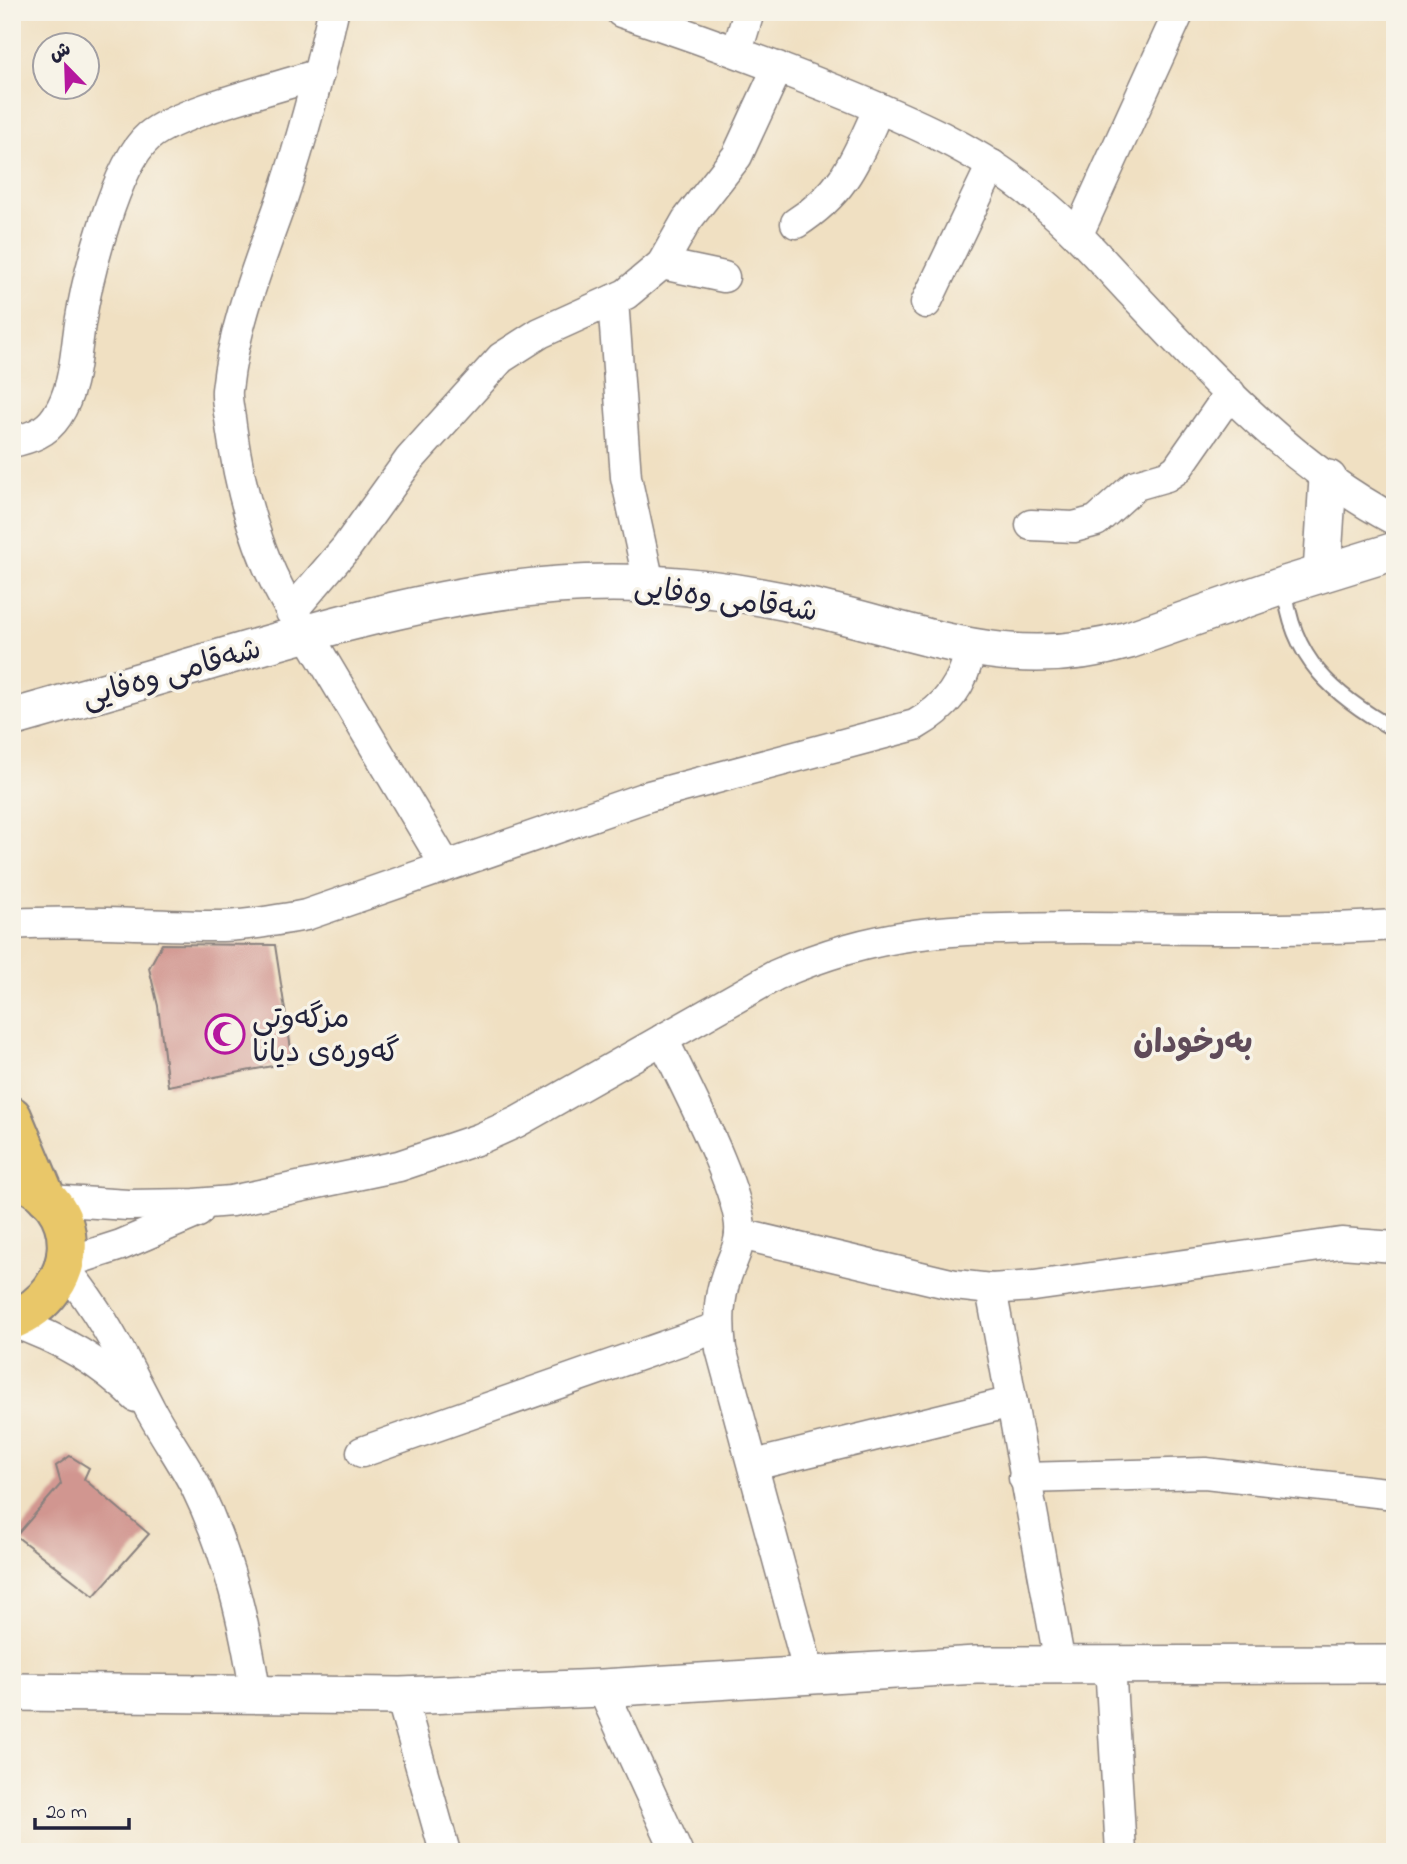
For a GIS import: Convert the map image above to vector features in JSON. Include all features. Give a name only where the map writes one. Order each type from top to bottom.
[{"type":"main road","points":[[12,1116],[62,1224],[65,1265],[57,1286],[44,1302],[12,1321]]},
{"type":"main road","points":[[12,1177],[32,1185],[48,1198]]},
{"type":"street","points":[[333,12],[319,74],[290,173],[240,323],[227,392],[234,447],[256,540],[299,623],[446,866]]},
{"type":"street","points":[[621,12],[737,51],[878,108],[937,134],[992,165],[1078,233],[1230,393],[1278,439],[1328,479],[1395,520]]},
{"type":"street","points":[[737,51],[749,12]]},
{"type":"street","points":[[1078,233],[1179,12]]},
{"type":"street","points":[[299,623],[346,548],[410,459],[501,358],[540,333],[613,300],[662,264],[687,220],[737,156],[778,67]]},
{"type":"street","points":[[12,442],[36,436],[57,418],[71,386],[80,321],[97,247],[131,156],[150,135],[180,119],[319,74]]},
{"type":"street","points":[[796,223],[818,209],[836,192],[850,170],[878,108]]},
{"type":"street","points":[[926,303],[992,165]]},
{"type":"street","points":[[662,264],[724,277]]},
{"type":"street","points":[[613,300],[626,477],[649,583]]},
{"type":"street","points":[[1031,525],[1074,527],[1096,521],[1136,485],[1167,476],[1177,469],[1230,393]]},
{"type":"street","points":[[1322,573],[1328,479]]},
{"type":"street","name":"شەقامی وەفایی","points":[[12,719],[299,623],[472,595],[566,584],[649,583],[760,596],[971,648],[1023,655],[1103,648],[1285,585],[1395,551]]},
{"type":"street","points":[[12,924],[93,921],[206,926],[256,923],[306,915],[649,796],[915,725],[937,713],[954,695],[966,673],[971,648]]},
{"type":"street","points":[[48,1198],[158,1206],[232,1201],[399,1166],[479,1139],[554,1103],[776,975],[813,959],[863,943],[924,932],[1395,925]]},
{"type":"street","points":[[663,1039],[735,1198],[740,1234],[737,1253],[722,1289],[719,1326],[724,1360],[809,1674]]},
{"type":"street","points":[[232,1201],[65,1265],[99,1311],[152,1412],[195,1486],[217,1534],[246,1632],[256,1697]]},
{"type":"street","points":[[740,1234],[955,1285],[990,1289],[1034,1286],[1341,1244],[1395,1247]]},
{"type":"street","points":[[990,1289],[1060,1664]]},
{"type":"street","points":[[12,1321],[46,1334],[89,1357],[152,1412]]},
{"type":"street","points":[[362,1452],[719,1326]]},
{"type":"street","points":[[754,1465],[1012,1402]]},
{"type":"street","points":[[1024,1478],[1205,1473],[1395,1494]]},
{"type":"street","points":[[12,1692],[256,1697],[401,1696],[602,1688],[809,1674],[1060,1664],[1395,1664]]},
{"type":"street","points":[[1110,1664],[1121,1852]]},
{"type":"street","points":[[602,1688],[677,1852]]},
{"type":"street","points":[[401,1696],[445,1852]]},
{"type":"lane","points":[[1285,585],[1287,614],[1297,643],[1313,667],[1363,710],[1395,730]]},
{"type":"building","name":"مزگەوتی گەورەی دیانا","points":[[162,944],[275,945],[293,1062],[168,1086],[158,1006],[149,968]]},
{"type":"building","points":[[70,1456],[89,1468],[84,1479],[149,1534],[94,1596],[16,1536],[61,1484],[56,1466]]},
{"type":"place","name":"مزگەوتی گەورەی دیانا","points":[[225,1034]]},
{"type":"district","name":"بەرخودان","points":[[1193,1041]]}]
